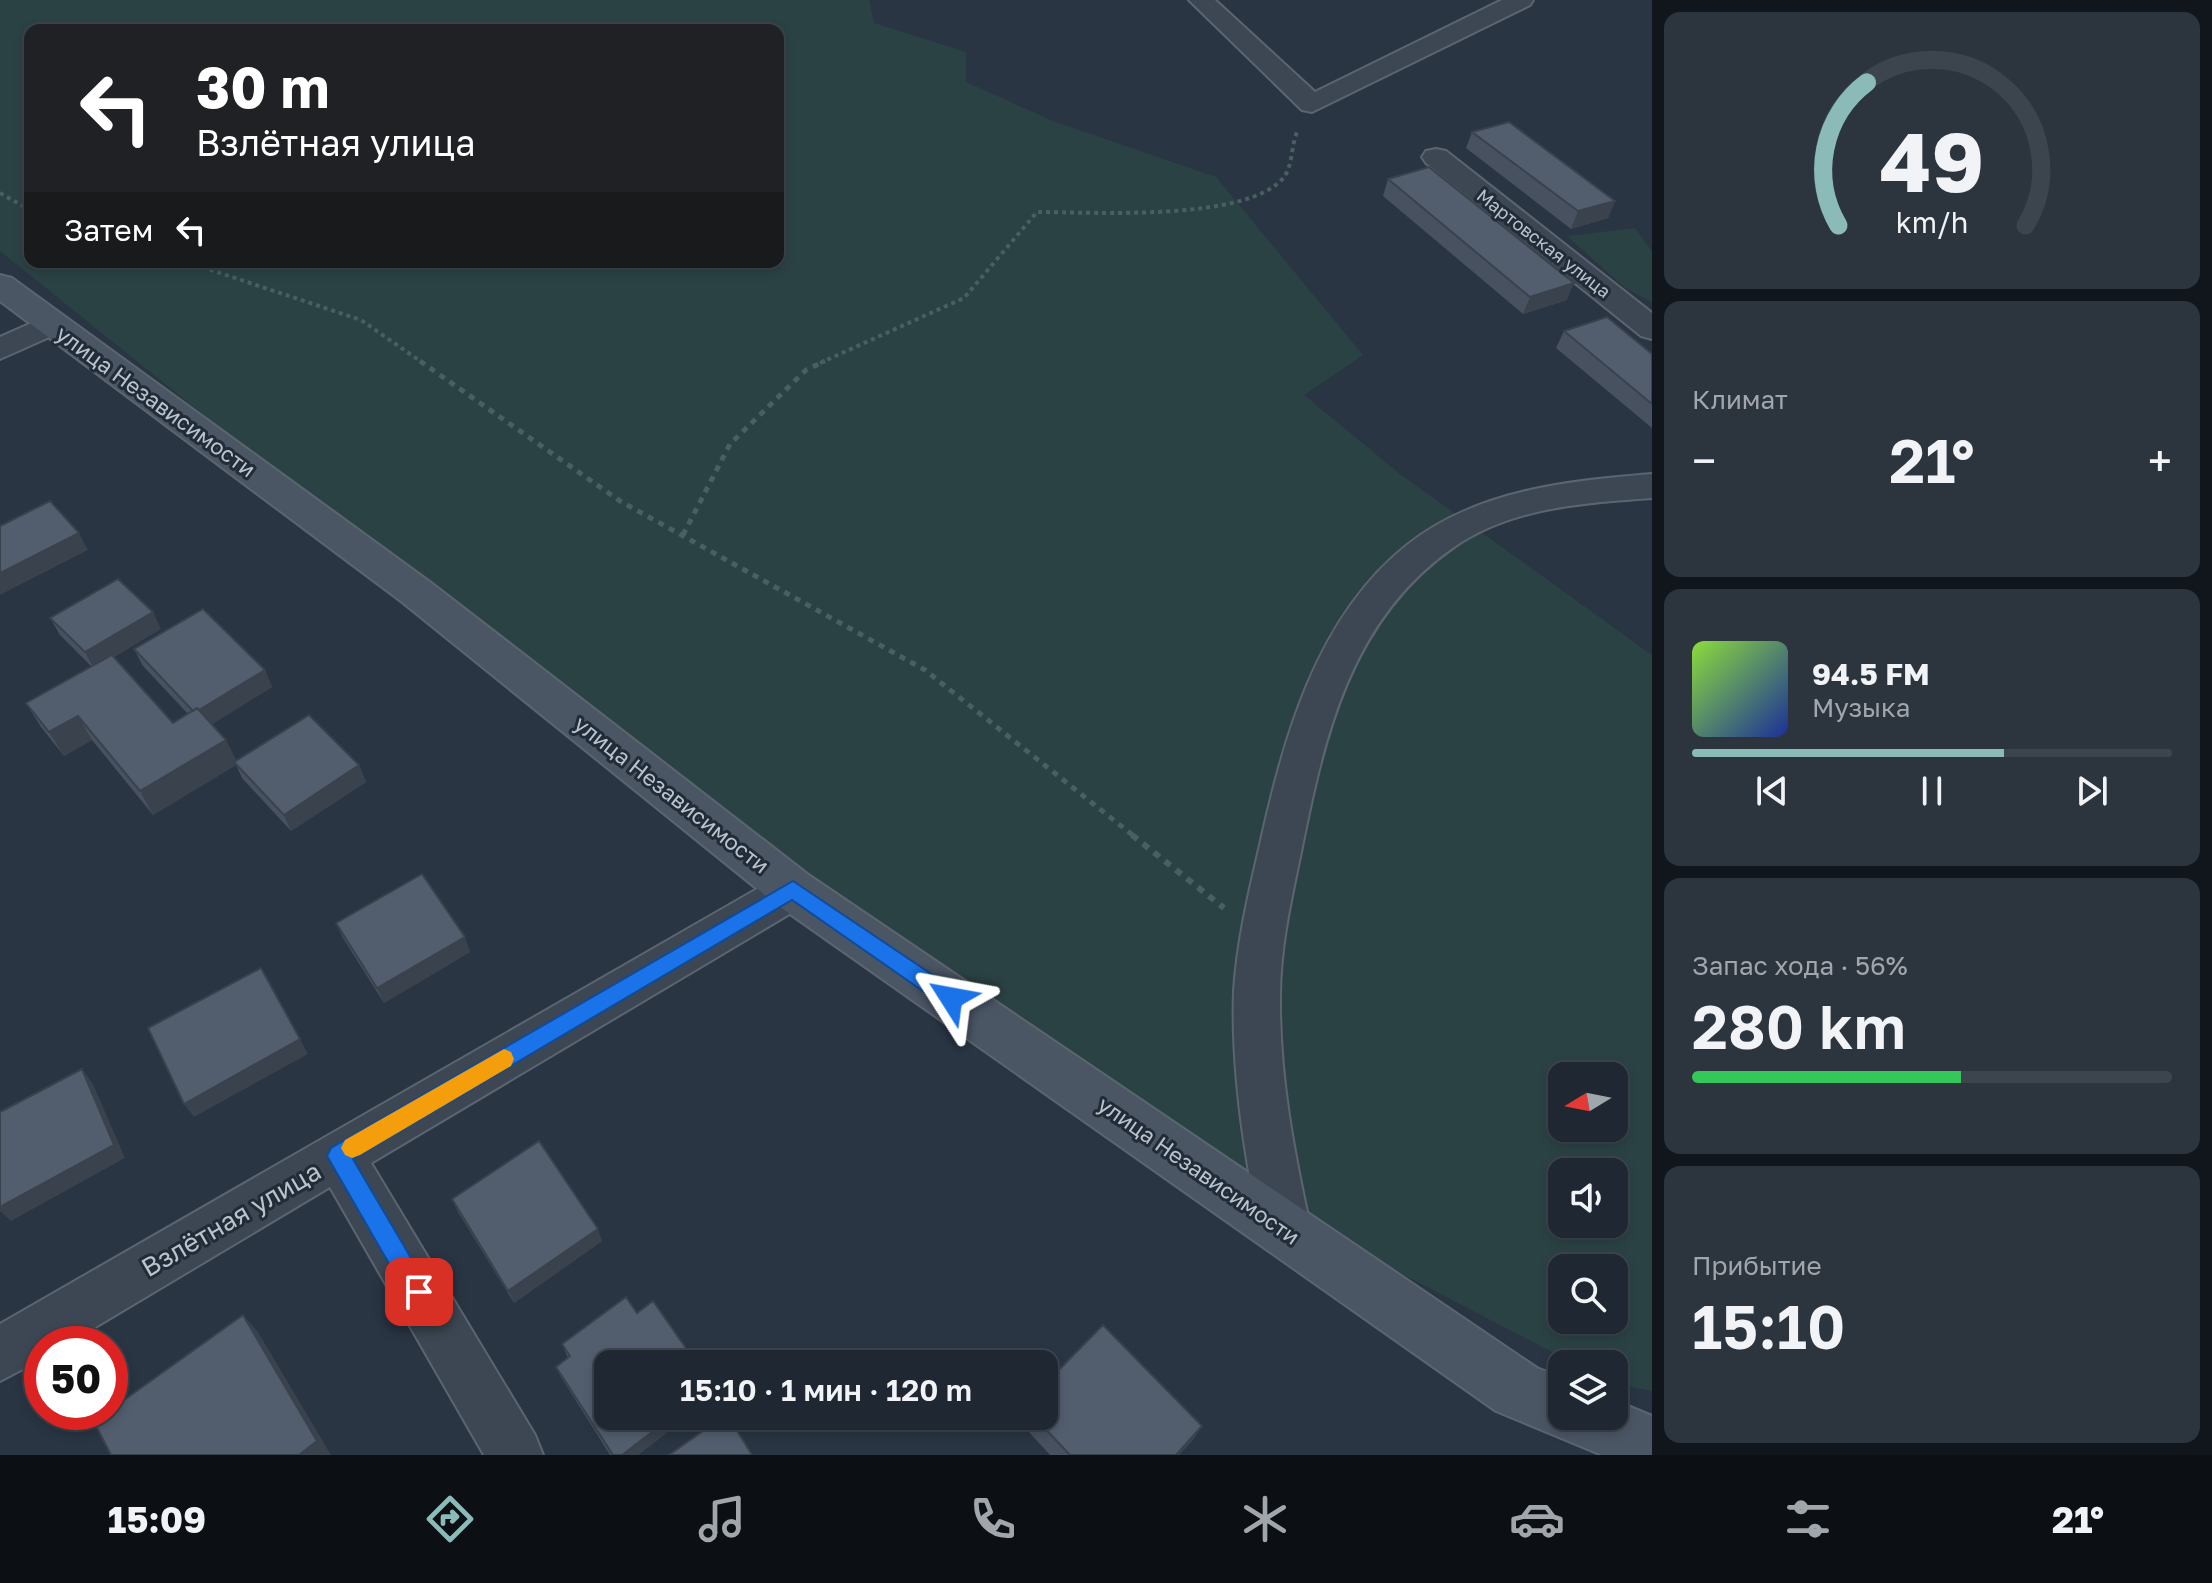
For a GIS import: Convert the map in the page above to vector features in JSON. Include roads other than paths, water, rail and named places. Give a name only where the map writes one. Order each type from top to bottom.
[{"type":"main road","name":"улица Независимости","points":[[0,285],[416,592],[793,890],[1286,1230],[1539,1399]]},
{"type":"main road","points":[[1614,1430],[1652,1446]]},
{"type":"street","points":[[1201,0],[1312,104],[1521,0]]},
{"type":"street","name":"Мартовская улица","points":[[1436,157],[1652,329]]},
{"type":"street","points":[[0,349],[52,324]]},
{"type":"street","points":[[1286,1230],[1270,1158],[1260,1083],[1256,1011],[1262,932],[1300,754],[1313,719],[1359,626],[1391,584],[1441,538],[1502,508],[1548,495],[1643,486]]},
{"type":"street","name":"Взлётная улица","points":[[0,1354],[793,890]]},
{"type":"street","points":[[339,1156],[515,1455]]}]
